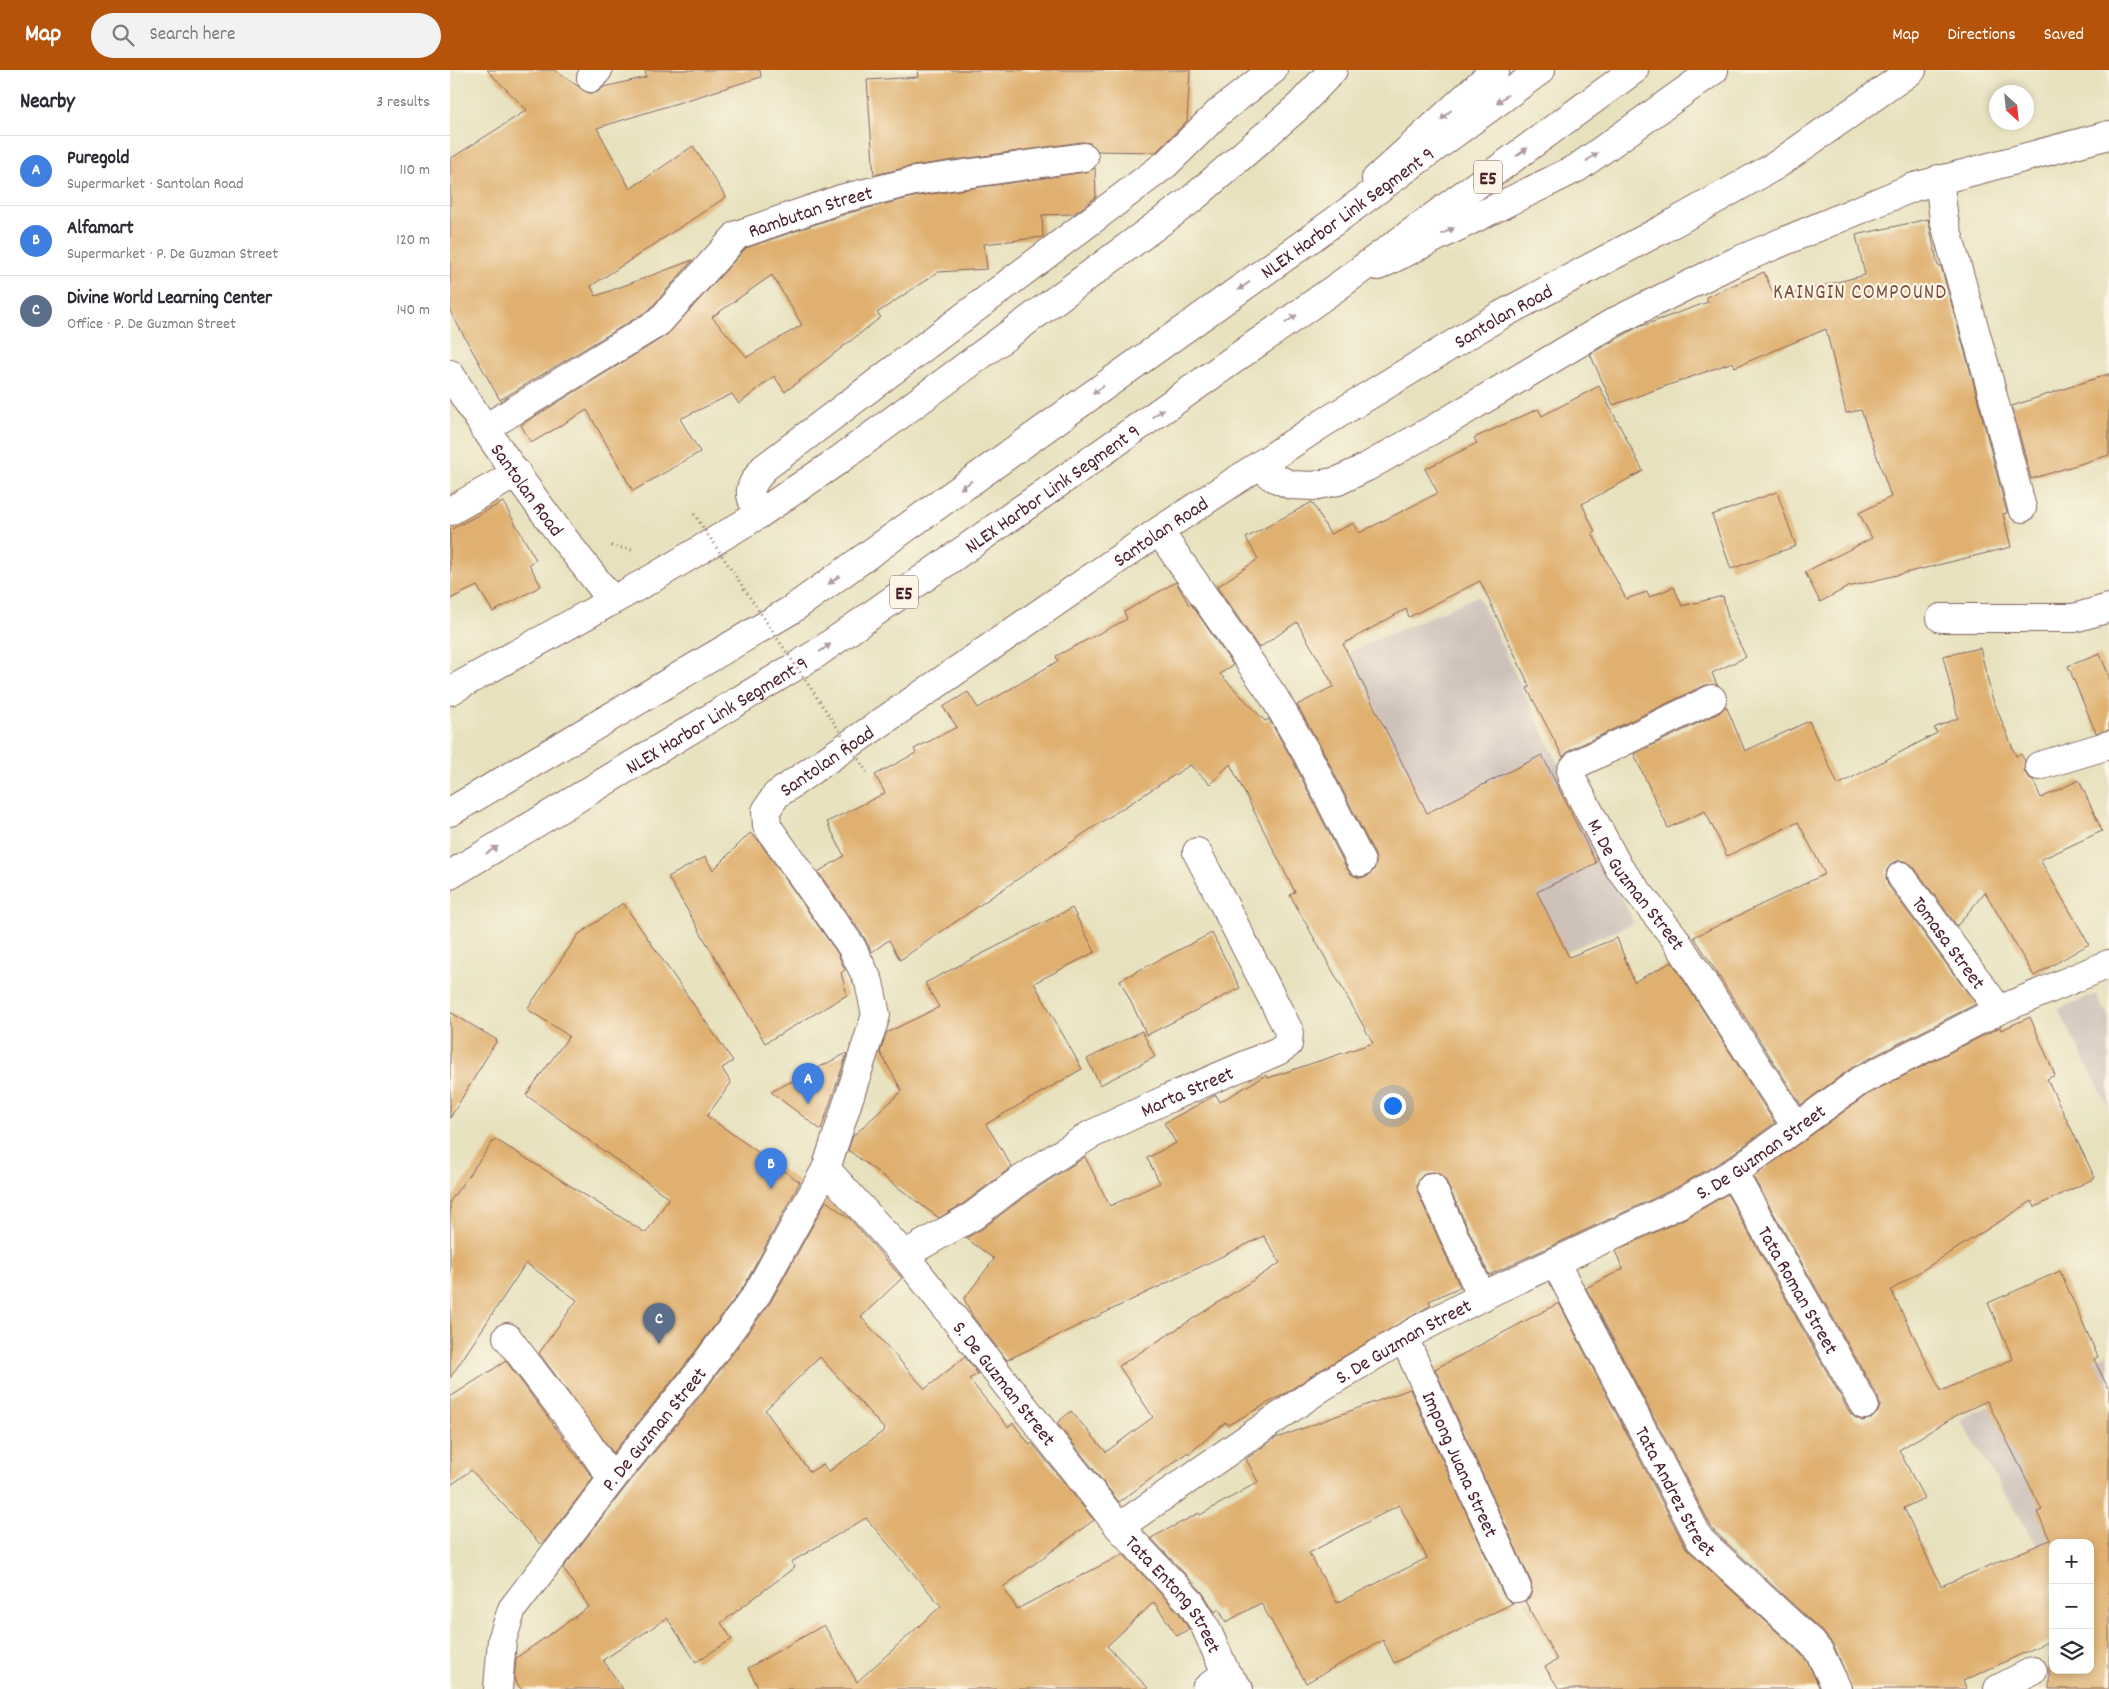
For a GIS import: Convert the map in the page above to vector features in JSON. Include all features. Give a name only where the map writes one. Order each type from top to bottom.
[{"type":"main road","points":[[758,515],[749,494],[752,483],[764,468],[1166,164],[1219,112],[1273,70]]},
{"type":"main road","points":[[450,691],[758,515],[839,460],[1192,199],[1299,106],[1333,70]]},
{"type":"main road","name":"E5","points":[[1313,237],[1495,70]]},
{"type":"main road","name":"NLEX Harbor Link Segment 9","points":[[450,812],[791,610],[1313,237],[1541,70]]},
{"type":"main road","name":"NLEX Harbor Link Segment 9","points":[[450,875],[816,654],[1341,284],[1634,70]]},
{"type":"main road","name":"E5","points":[[1341,284],[1577,168],[1714,70]]},
{"type":"main road","name":"Santolan Road","points":[[826,1169],[876,1016],[869,982],[851,946],[768,826],[766,811],[776,796],[1158,531],[1325,422],[1501,315],[1775,166],[1912,70]]},
{"type":"main road","points":[[1261,465],[1271,476],[1291,485],[1313,486],[1338,481],[1367,467],[1614,322],[1737,261],[1914,187],[2109,135]]},
{"type":"main road","name":"Rambutan Street","points":[[484,429],[659,322],[737,235],[844,198],[915,181],[1084,157]]},
{"type":"main road","points":[[1939,180],[1944,220],[1988,376],[2022,508]]},
{"type":"main road","name":"Santolan Road","points":[[450,374],[484,429],[570,548],[612,600]]},
{"type":"main road","points":[[450,511],[517,474]]},
{"type":"main road","points":[[1158,531],[1274,698],[1307,754],[1361,862]]},
{"type":"main road","points":[[1941,618],[2074,618],[2109,608]]},
{"type":"main road","name":"M. De Guzman Street","points":[[1712,699],[1577,764],[1571,771],[1572,779],[1619,868],[1674,937],[1797,1128]]},
{"type":"main road","points":[[2039,766],[2109,745]]},
{"type":"main road","name":"Marta Street","points":[[904,1255],[972,1216],[1019,1181],[1090,1135],[1169,1098],[1278,1051],[1288,1044],[1289,1031],[1196,852]]},
{"type":"main road","name":"Tomasa Street","points":[[1901,876],[1999,1010]]},
{"type":"main road","name":"S. De Guzman Street","points":[[826,1169],[904,1255],[1119,1527],[1322,1386],[1404,1338],[1482,1297],[1681,1203],[1732,1173],[1860,1081],[1999,1010],[2109,964]]},
{"type":"main road","name":"P. De Guzman Street","points":[[498,1689],[502,1640],[512,1609],[612,1478],[697,1375],[757,1294],[826,1169]]},
{"type":"main road","name":"Tata Roman Street","points":[[1732,1173],[1864,1405]]},
{"type":"main road","points":[[1432,1187],[1482,1297]]},
{"type":"main road","name":"Tata Andrez Street","points":[[1555,1262],[1700,1540],[1812,1643],[1820,1653],[1837,1689]]},
{"type":"main road","points":[[507,1337],[612,1478]]},
{"type":"main road","name":"Impong Juana Street","points":[[1404,1338],[1517,1588]]},
{"type":"main road","name":"Tata Entong Street","points":[[1119,1527],[1191,1603],[1204,1624],[1224,1684]]},
{"type":"main road","points":[[1998,1689],[2033,1671]]},
{"type":"path","points":[[694,514],[867,772]]},
{"type":"shaded area","points":[[1478,596],[1634,923],[1507,976],[1349,652]]},
{"type":"shaded area","points":[[2096,994],[2109,1018],[2109,1107],[2058,1009]]},
{"type":"shaded area","points":[[2109,1353],[2109,1628],[2094,1561],[2094,1539],[2049,1539],[2049,1565],[1960,1419]]},
{"type":"building","points":[[487,70],[554,70],[588,93],[596,93],[604,87],[646,77],[645,70],[760,70],[761,77],[597,128],[630,189],[693,146],[726,197],[591,286],[596,296],[693,260],[649,310],[500,400],[450,311],[450,159],[527,110]]},
{"type":"building","points":[[917,70],[1190,70],[1187,121],[1156,152],[1098,151],[1090,143],[1082,142],[913,166],[874,175],[867,80],[918,77]]},
{"type":"building","points":[[1095,168],[1096,197],[1074,214],[1042,215],[1043,237],[984,244],[987,269],[938,272],[877,313],[881,317],[785,392],[774,376],[739,404],[732,394],[680,419],[700,452],[633,491],[587,410],[531,443],[521,425],[667,335],[746,248],[848,213],[918,196],[1086,172]],"holes":[[[772,275],[802,325],[747,357],[712,317]]]},
{"type":"building","points":[[1928,219],[1938,266],[1941,266],[2007,513],[2003,514],[2011,547],[1848,587],[1820,602],[1805,572],[1872,538],[1859,513],[1891,497],[1861,410],[1846,413],[1826,329],[1735,367],[1733,362],[1613,405],[1590,354],[1636,328],[1708,302],[1706,297],[1764,272],[1775,298],[1865,275],[1856,235]]},
{"type":"building","points":[[2109,374],[2109,455],[2031,479],[2012,406]]},
{"type":"building","points":[[1599,386],[1643,471],[1582,504],[1595,532],[1592,533],[1626,599],[1647,592],[1649,597],[1674,587],[1682,606],[1723,596],[1729,622],[1746,657],[1712,673],[1717,685],[1705,685],[1570,750],[1563,757],[1527,688],[1530,687],[1480,581],[1409,617],[1406,609],[1343,644],[1427,813],[1542,755],[1596,863],[1537,892],[1569,957],[1617,938],[1634,982],[1672,962],[1775,1123],[1724,1160],[1674,1189],[1489,1275],[1446,1181],[1441,1175],[1434,1172],[1425,1173],[1417,1185],[1418,1193],[1460,1287],[1429,1301],[1431,1305],[1314,1374],[1286,1393],[1228,1425],[1226,1422],[1189,1454],[1188,1452],[1119,1502],[1057,1423],[1071,1411],[1106,1452],[1153,1417],[1119,1366],[1280,1263],[1264,1236],[1007,1360],[973,1317],[964,1299],[994,1259],[966,1238],[982,1229],[1028,1194],[1085,1157],[1110,1206],[1160,1183],[1147,1158],[1176,1143],[1164,1123],[1216,1095],[1220,1102],[1266,1075],[1268,1078],[1373,1043],[1290,895],[1295,892],[1230,764],[1210,784],[1190,765],[1092,828],[900,960],[889,940],[872,952],[864,937],[818,872],[844,856],[827,822],[885,793],[875,775],[916,753],[914,749],[957,727],[943,707],[968,692],[978,708],[1058,661],[1056,656],[1127,619],[1124,612],[1176,582],[1189,605],[1191,604],[1233,665],[1220,674],[1265,721],[1269,719],[1293,761],[1347,869],[1352,875],[1360,878],[1368,876],[1374,870],[1376,863],[1375,855],[1321,747],[1297,705],[1334,686],[1297,622],[1259,648],[1217,587],[1258,559],[1246,538],[1312,502],[1330,534],[1354,523],[1359,533],[1438,493],[1425,469],[1477,443],[1474,438],[1538,409],[1542,416]]},
{"type":"building","points":[[1777,492],[1796,546],[1731,569],[1712,515]]},
{"type":"building","points":[[503,502],[536,560],[529,564],[541,586],[493,612],[477,586],[450,599],[450,530]]},
{"type":"building","points":[[1980,648],[1992,697],[2016,756],[2021,754],[2025,761],[2024,771],[2033,780],[2041,798],[2079,780],[2102,831],[2040,860],[2089,944],[2034,976],[1985,892],[1957,926],[1913,866],[1900,860],[1892,863],[1887,870],[1886,878],[1888,885],[1976,1004],[1853,1067],[1801,1105],[1694,937],[1825,874],[1798,822],[1727,856],[1705,811],[1668,828],[1634,754],[1719,713],[1726,706],[1745,751],[1809,721],[1838,785],[1937,733],[1934,728],[1958,718],[1943,656]]},
{"type":"building","points":[[2100,654],[2109,676],[2109,730],[2096,733],[2068,666]]},
{"type":"building","points":[[750,833],[759,841],[838,954],[845,970],[841,973],[847,995],[765,1043],[668,877],[705,857],[713,870]]},
{"type":"building","points":[[623,903],[733,1061],[722,1068],[731,1083],[707,1116],[800,1182],[744,1286],[685,1365],[613,1453],[539,1353],[577,1300],[526,1263],[450,1378],[450,1201],[495,1139],[646,1233],[669,1198],[526,1095],[569,1036],[527,1009],[578,935]]},
{"type":"building","points":[[1072,908],[1095,952],[1034,983],[1082,1069],[986,1124],[1012,1167],[964,1203],[939,1218],[848,1150],[853,1136],[902,1091],[880,1052],[886,1033],[939,1007],[925,983]]},
{"type":"building","points":[[1212,933],[1240,988],[1147,1035],[1120,980]]},
{"type":"building","points":[[450,1012],[497,1040],[450,1118]]},
{"type":"building","points":[[2030,1017],[2055,1075],[2047,1079],[2095,1178],[2035,1207],[2032,1201],[1891,1290],[1941,1391],[2013,1359],[1988,1303],[2060,1271],[2098,1357],[2094,1359],[2109,1390],[2109,1689],[2049,1689],[2049,1674],[2094,1674],[2094,1539],[2050,1539],[2037,1512],[2042,1510],[1987,1401],[1959,1414],[1899,1450],[1924,1498],[1904,1508],[1941,1586],[2049,1540],[2049,1641],[1963,1681],[1967,1689],[1852,1689],[1834,1646],[1824,1633],[1713,1530],[1586,1288],[1623,1269],[1615,1251],[1688,1217],[1727,1194],[1850,1413],[1863,1421],[1872,1418],[1878,1412],[1880,1406],[1878,1397],[1753,1177],[1868,1094],[2000,1027],[2001,1030]]},
{"type":"building","points":[[1142,1031],[1155,1057],[1100,1085],[1087,1059]]},
{"type":"building","points":[[847,1053],[821,1130],[771,1092]]},
{"type":"building","points":[[826,1201],[850,1219],[902,1278],[861,1317],[925,1389],[965,1357],[978,1374],[969,1379],[1008,1427],[1013,1423],[1030,1445],[1032,1443],[1094,1520],[1003,1587],[1017,1609],[1123,1554],[1179,1613],[1189,1629],[1177,1636],[1154,1602],[1107,1646],[1149,1689],[759,1689],[748,1668],[824,1625],[857,1682],[941,1606],[866,1518],[791,1562],[795,1567],[721,1623],[732,1639],[696,1662],[667,1618],[603,1660],[623,1689],[521,1689],[514,1679],[516,1658],[589,1607],[563,1568],[624,1489],[709,1385],[770,1303]],"holes":[[[820,1357],[885,1430],[828,1472],[823,1464],[810,1472],[765,1410]]]},
{"type":"building","points":[[1559,1303],[1686,1548],[1801,1654],[1807,1661],[1820,1689],[1559,1689],[1545,1667],[1557,1660],[1525,1601],[1530,1597],[1532,1590],[1531,1582],[1435,1369]]},
{"type":"building","points":[[506,1361],[593,1478],[545,1541],[540,1544],[471,1470],[450,1486],[450,1397]]},
{"type":"building","points":[[1410,1389],[1503,1594],[1513,1603],[1394,1663],[1383,1640],[1306,1683],[1261,1603],[1226,1622],[1219,1609],[1215,1612],[1202,1592],[1151,1538],[1199,1513],[1200,1515],[1258,1482],[1246,1459],[1274,1439]],"holes":[[[1399,1505],[1427,1558],[1337,1603],[1309,1553]]]},
{"type":"place","name":"Puregold","points":[[808,1104]]},
{"type":"place","name":"Alfamart","points":[[771,1189]]},
{"type":"place","name":"Divine World Learning Center","points":[[659,1344]]},
{"type":"district","name":"KAINGIN COMPOUND","points":[[1860,291]]}]
